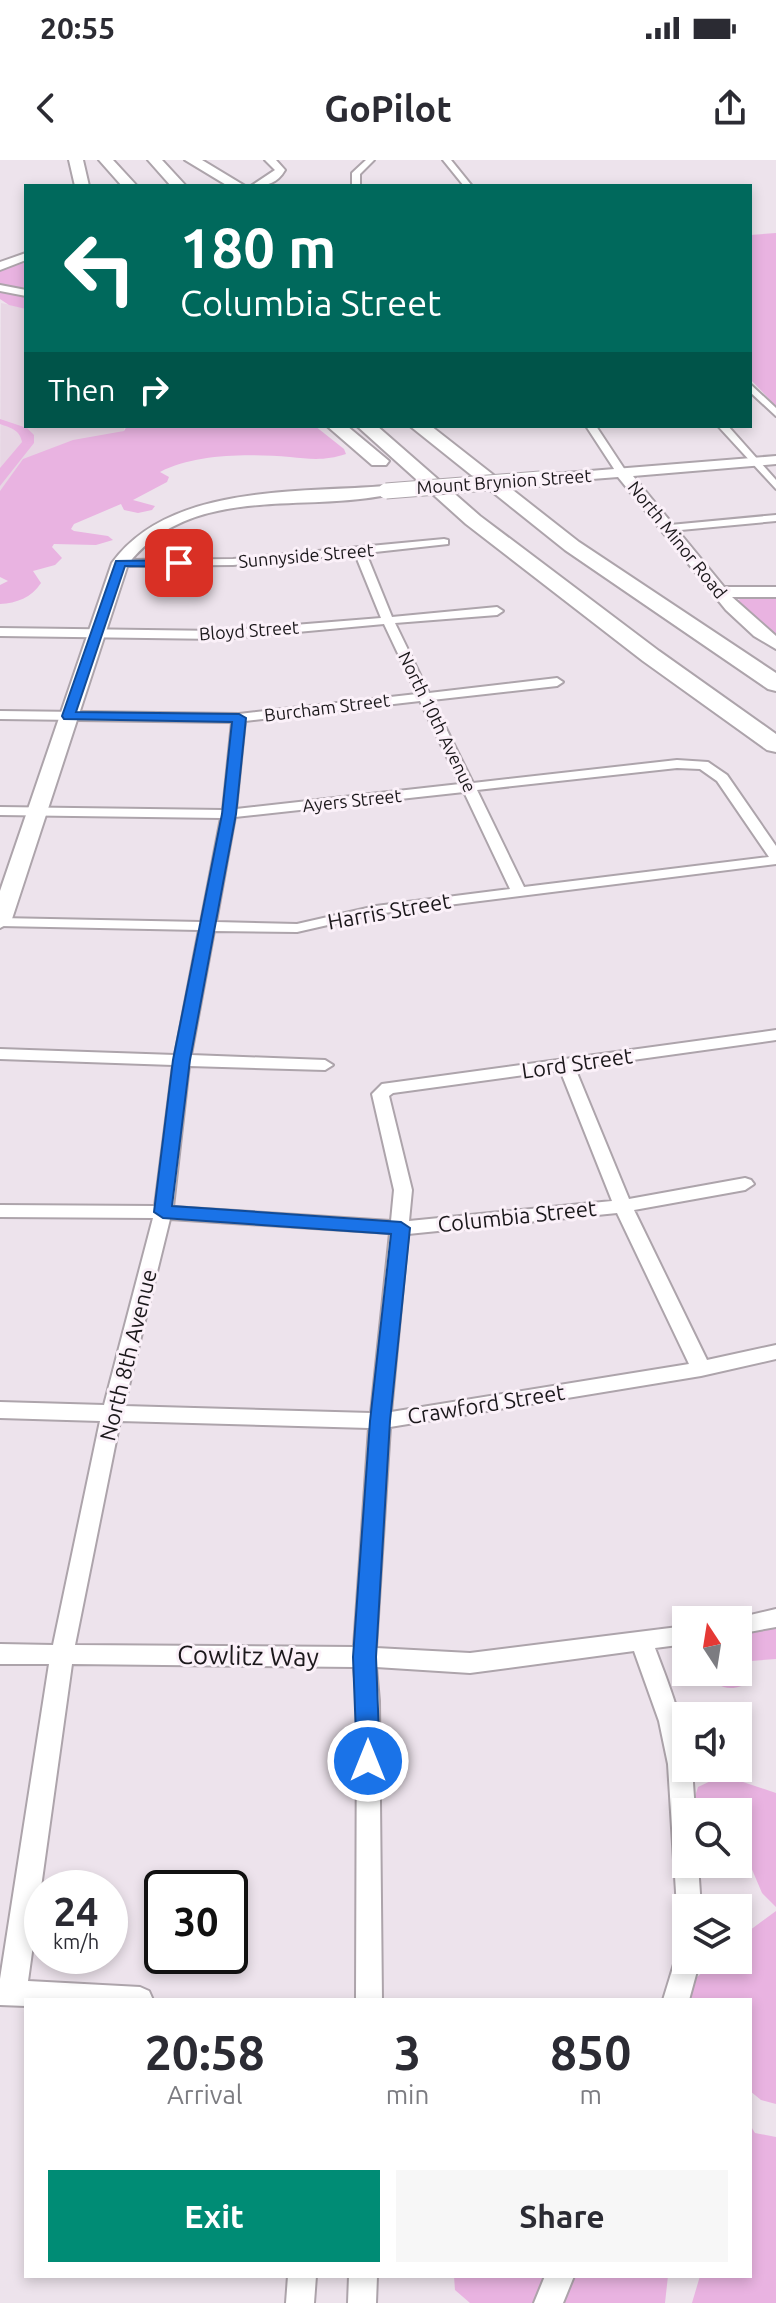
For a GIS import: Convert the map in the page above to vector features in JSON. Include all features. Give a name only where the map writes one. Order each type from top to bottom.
[{"type":"highway","points":[[76,160],[82,184]]},
{"type":"highway","points":[[106,160],[128,184]]},
{"type":"highway","points":[[155,160],[177,184]]},
{"type":"highway","points":[[192,160],[234,184]]},
{"type":"highway","points":[[339,428],[470,532],[538,570]]},
{"type":"highway","points":[[368,428],[441,494],[538,570],[776,745]]},
{"type":"highway","points":[[422,428],[572,546],[776,684]]},
{"type":"street","points":[[260,184],[276,177],[280,170],[270,160]]},
{"type":"street","points":[[356,184],[356,173],[370,160]]},
{"type":"street","points":[[447,160],[466,184]]},
{"type":"street","points":[[0,266],[24,257]]},
{"type":"street","points":[[0,288],[24,293]]},
{"type":"street","points":[[752,389],[776,413]]},
{"type":"street","name":"North Minor Road","points":[[592,428],[622,473],[670,528],[719,592],[746,621],[776,644]]},
{"type":"street","points":[[725,428],[776,486]]},
{"type":"street","name":"Mount Brynion Street","points":[[120,563],[136,542],[164,523],[232,505],[776,460]]},
{"type":"street","points":[[670,528],[776,518]]},
{"type":"street","name":"Sunnyside Street","points":[[120,563],[233,562],[444,542]]},
{"type":"street","name":"North 10th Avenue","points":[[360,552],[387,619],[518,890]]},
{"type":"street","points":[[0,922],[120,563]]},
{"type":"street","points":[[719,592],[776,592]]},
{"type":"street","name":"Bloyd Street","points":[[0,632],[220,635],[497,611]]},
{"type":"street","name":"Burcham Street","points":[[0,715],[239,718],[557,682]]},
{"type":"street","name":"North 8th Avenue","points":[[7,1992],[62,1654],[112,1413],[163,1212],[182,1060],[229,814],[239,718]]},
{"type":"street","name":"Ayers Street","points":[[0,811],[229,814],[677,764],[703,765],[722,778],[776,858]]},
{"type":"street","name":"Harris Street","points":[[0,922],[297,928],[376,910],[776,858]]},
{"type":"street","name":"Lord Street","points":[[401,1228],[403,1190],[380,1094],[388,1088],[776,1035]]},
{"type":"street","points":[[0,1054],[325,1065]]},
{"type":"street","points":[[566,1065],[623,1206],[701,1369]]},
{"type":"street","name":"Columbia Street","points":[[0,1211],[163,1212],[401,1228],[623,1206],[745,1184]]},
{"type":"street","points":[[369,1998],[368,1701],[364,1657],[380,1421],[401,1228]]},
{"type":"street","name":"Crawford Street","points":[[0,1410],[380,1421],[701,1369],[776,1352]]},
{"type":"street","points":[[752,1622],[776,1618]]},
{"type":"street","name":"Cowlitz Way","points":[[0,1654],[364,1657],[470,1663],[672,1638]]},
{"type":"street","points":[[642,1643],[670,1721],[680,1764],[682,1798]]},
{"type":"street","points":[[677,1998],[683,1974]]},
{"type":"street","points":[[7,1992],[107,1998]]},
{"type":"street","points":[[300,2303],[302,2278]]},
{"type":"street","points":[[362,2303],[363,2278]]},
{"type":"street","points":[[548,2303],[559,2278]]},
{"type":"shaded area","points":[[776,233],[776,406],[752,381],[752,235]]},
{"type":"shaded area","points":[[24,260],[24,288],[20,289],[24,292],[24,309],[0,299],[0,267]]},
{"type":"shaded area","points":[[1,303],[24,308],[24,428],[124,428],[124,431],[74,448],[0,510]]},
{"type":"shaded area","points":[[0,419],[27,428],[34,435],[34,443],[0,486],[0,468],[22,442],[17,432],[0,424]]},
{"type":"shaded area","points":[[126,428],[318,428],[346,454],[318,459],[224,456],[190,461],[160,472],[169,477],[167,482],[133,500],[155,506],[152,510],[138,513],[124,510],[121,504],[74,524],[71,529],[74,531],[108,536],[113,540],[96,545],[54,544],[52,547],[62,558],[55,565],[33,571],[41,583],[37,588],[23,599],[0,604],[0,585],[8,581],[0,577],[0,491],[23,459],[73,440],[124,431]]},
{"type":"shaded area","points":[[747,596],[776,596],[776,637],[738,606],[738,600]]},
{"type":"shaded area","points":[[776,1619],[776,1659],[752,1661],[752,1621]]},
{"type":"shaded area","points":[[709,1782],[743,1782],[776,1793],[776,1907],[762,1893],[752,1869],[752,1798],[694,1798],[698,1787]]},
{"type":"shaded area","points":[[776,1911],[776,2104],[761,2100],[752,2093],[752,1998],[682,1998],[685,1988],[700,1974],[752,1974],[752,1929]]},
{"type":"shaded area","points":[[752,2128],[755,2133],[776,2137],[776,2303],[692,2303],[699,2278],[752,2278]]},
{"type":"shaded area","points":[[454,2278],[668,2278],[665,2303],[470,2303],[455,2290]]},
{"type":"route","points":[[179,563],[120,563],[68,716],[239,718],[229,814],[182,1060],[163,1212],[401,1228],[380,1421],[364,1657],[368,1761]]}]
